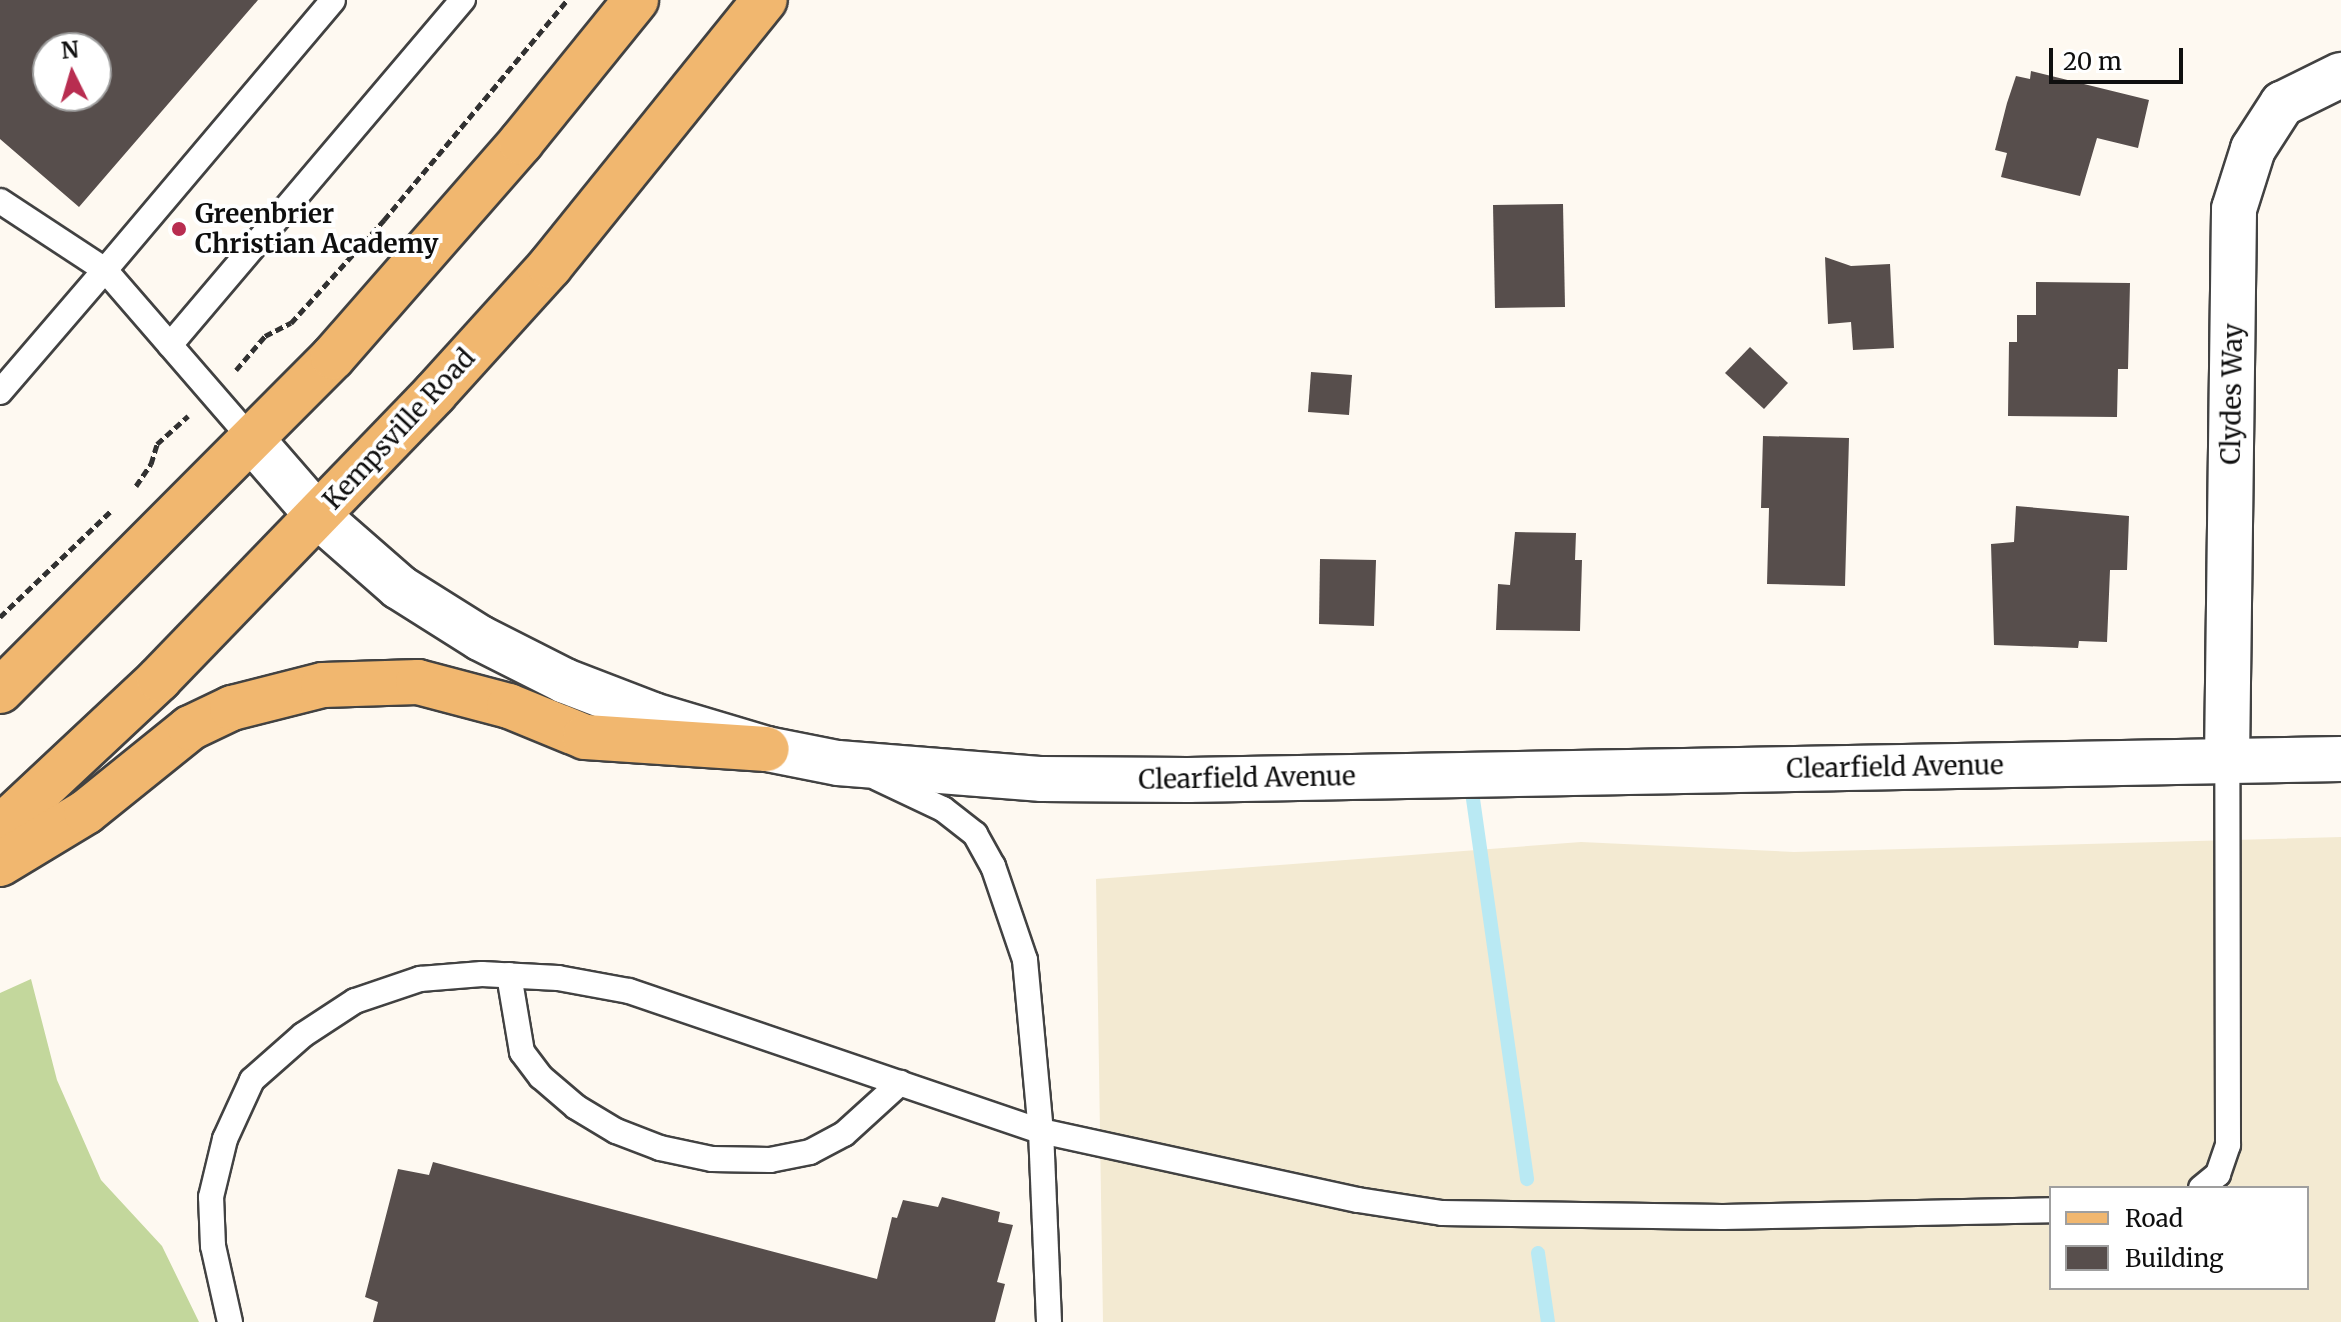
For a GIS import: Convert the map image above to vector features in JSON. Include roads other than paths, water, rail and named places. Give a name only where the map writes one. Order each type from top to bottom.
[{"type":"main road","points":[[0,691],[252,440],[443,233],[636,0]]},
{"type":"main road","name":"Kempsville Road","points":[[0,828],[159,679],[318,516],[550,266],[765,0]]},
{"type":"main road","points":[[0,864],[86,812],[190,728],[232,708],[323,685],[418,682],[509,706],[585,737],[767,749]]},
{"type":"street","name":"Clydes Way","points":[[2227,761],[2234,209],[2253,149],[2282,104],[2341,75]]},
{"type":"street","name":"Clearfield Avenue","points":[[252,440],[318,516],[399,587],[480,638],[565,681],[653,715],[767,749],[838,763],[1042,779],[1188,780],[2341,759]]},
{"type":"lane","points":[[0,392],[333,0]]},
{"type":"lane","points":[[170,345],[463,0]]},
{"type":"lane","points":[[0,201],[105,270],[252,440]]},
{"type":"lane","points":[[2203,1186],[2218,1174],[2229,1132],[2227,761]]},
{"type":"lane","points":[[838,763],[943,809],[981,845],[1025,960],[1041,1131],[1049,1322]]},
{"type":"lane","points":[[509,975],[522,1052],[541,1077],[576,1107],[616,1131],[660,1148],[712,1159],[770,1160],[810,1152],[878,1108],[900,1083]]},
{"type":"lane","points":[[230,1322],[213,1246],[211,1197],[225,1139],[252,1080],[303,1035],[355,1001],[420,979],[509,975],[629,991],[1041,1131],[1358,1200],[1442,1213],[1723,1217],[2049,1210]]},
{"type":"waterway","points":[[1473,799],[1527,1179]]},
{"type":"waterway","points":[[1538,1253],[1548,1322]]},
{"type":"place","name":"Greenbrier Christian Academy","points":[[179,229]]}]
